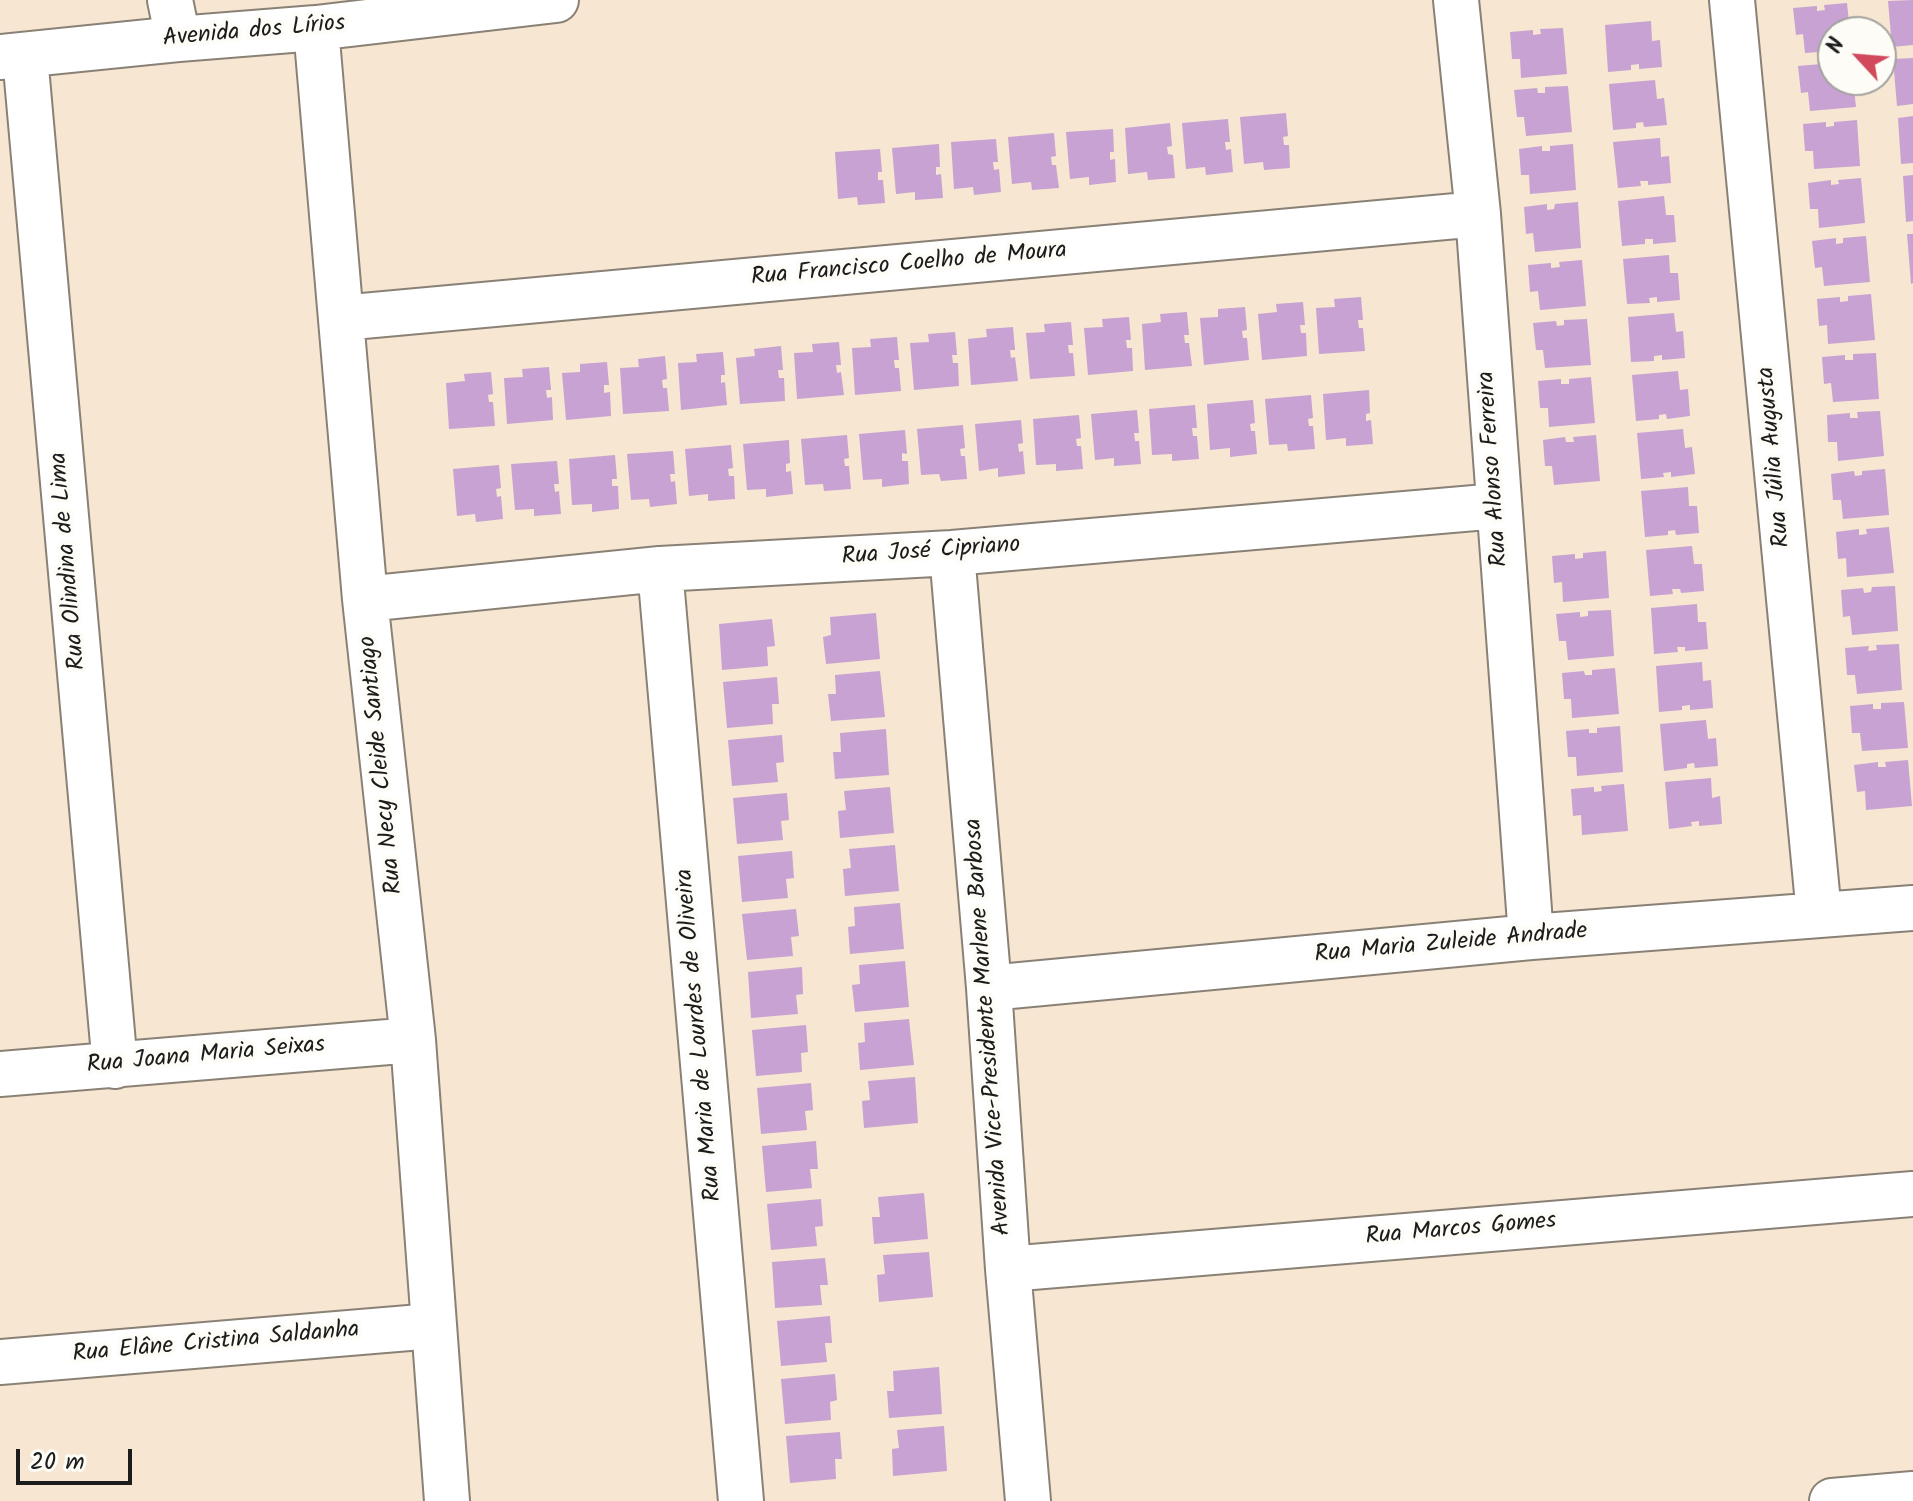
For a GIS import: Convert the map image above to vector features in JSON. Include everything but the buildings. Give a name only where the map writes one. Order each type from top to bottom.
[{"type":"street","name":"Avenida dos Lírios","points":[[12,56],[174,19],[316,28],[556,0]]},
{"type":"street","name":"Rua Alonso Ferreira","points":[[1456,0],[1478,214],[1531,937]]},
{"type":"street","name":"Rua Júlia Augusta","points":[[1732,0],[1819,914]]},
{"type":"street","name":"Rua Necy Cleide Santiago","points":[[316,28],[365,599],[413,1040],[447,1501]]},
{"type":"street","name":"Rua Olindina de Lima","points":[[12,56],[115,1066]]},
{"type":"street","name":"Rua Francisco Coelho de Moura","points":[[341,318],[1478,214]]},
{"type":"street","name":"Rua José Cipriano","points":[[365,599],[660,569],[952,553],[1498,506]]},
{"type":"street","name":"Avenida Vice-Presidente Marlene Barbosa","points":[[952,553],[1028,1501]]},
{"type":"street","name":"Rua Maria de Lourdes de Oliveira","points":[[660,569],[741,1501]]},
{"type":"street","name":"Rua Maria Zuleide Andrade","points":[[989,988],[1531,937],[1913,908]]},
{"type":"street","name":"Rua Joana Maria Seixas","points":[[0,1074],[413,1040]]},
{"type":"street","name":"Rua Marcos Gomes","points":[[1008,1269],[1913,1194]]},
{"type":"street","name":"Rua Elâne Cristina Saldanha","points":[[0,1362],[433,1326]]},
{"type":"street","points":[[1832,1501],[1913,1494]]}]
